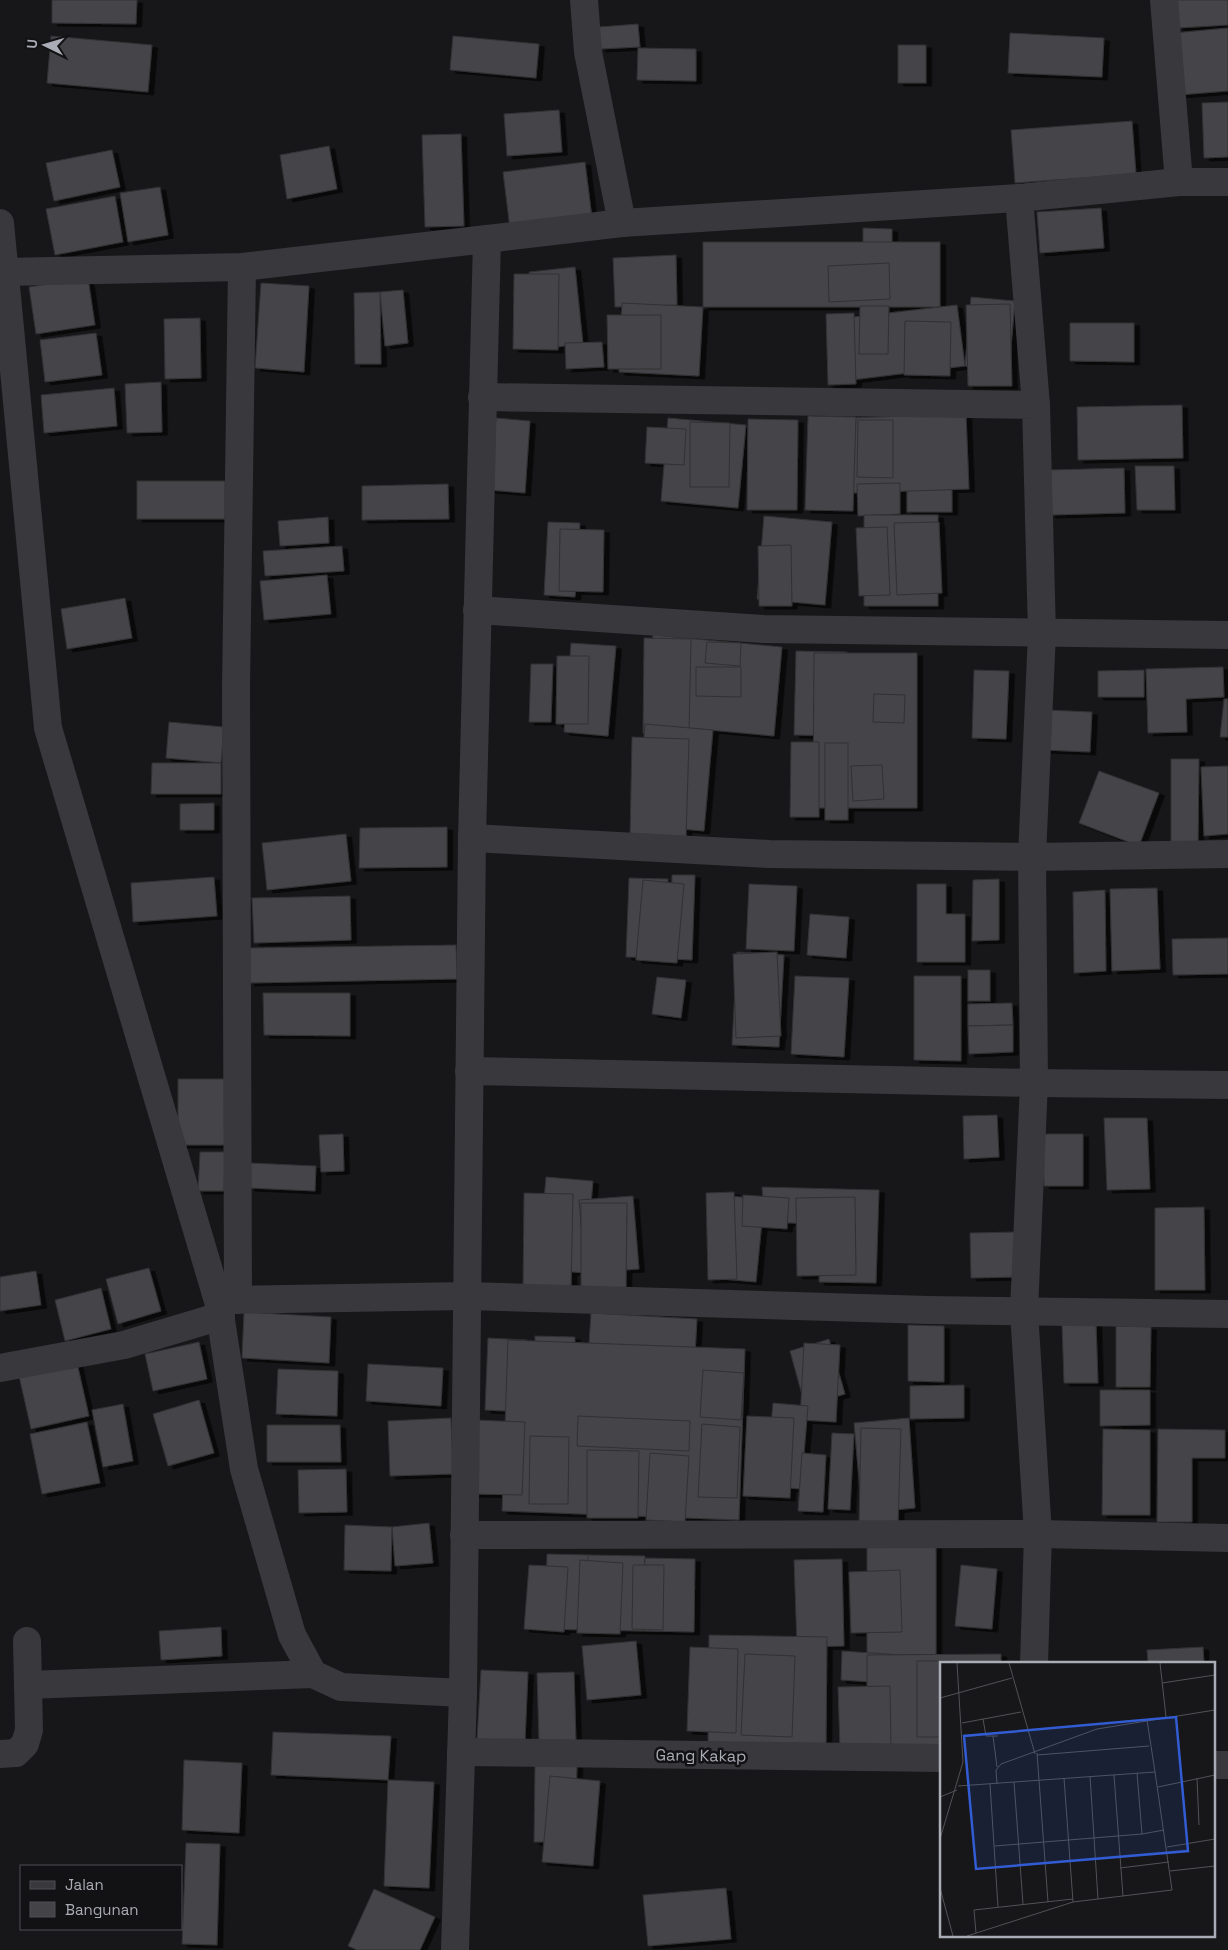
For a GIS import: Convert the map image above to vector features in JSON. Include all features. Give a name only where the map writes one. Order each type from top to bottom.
[{"type":"street","points":[[584,0],[588,52],[622,223]]},
{"type":"street","points":[[1164,0],[1179,182]]},
{"type":"street","points":[[4,272],[242,267],[622,223],[1019,198],[1179,182],[1228,182]]},
{"type":"street","points":[[1019,198],[1036,405],[1042,633],[1032,857],[1034,1083],[1024,1311],[1038,1534],[1034,1662]]},
{"type":"street","points":[[0,222],[48,728],[225,1306]]},
{"type":"street","points":[[455,1950],[463,1693],[472,838],[487,239]]},
{"type":"street","points":[[242,267],[225,1306],[244,1469],[292,1635],[312,1674]]},
{"type":"street","points":[[482,397],[1036,405]]},
{"type":"street","points":[[477,610],[762,629],[1228,635]]},
{"type":"street","points":[[472,838],[769,854],[1032,857],[1228,854]]},
{"type":"street","points":[[470,1071],[1034,1083],[1228,1084]]},
{"type":"street","points":[[0,1368],[124,1345],[225,1306],[467,1296],[706,1305],[1228,1314]]},
{"type":"street","points":[[464,1535],[1038,1534],[1228,1538]]},
{"type":"street","points":[[0,1754],[16,1753],[25,1744],[28,1730],[27,1641]]},
{"type":"street","points":[[28,1685],[312,1674],[340,1687],[463,1693]]},
{"type":"street","name":"Gang Kakap","points":[[461,1752],[940,1758]]},
{"type":"building","points":[[52,0],[137,0],[136,24],[52,23]]},
{"type":"building","points":[[1176,0],[1228,0],[1228,25],[1178,28]]},
{"type":"building","points":[[638,24],[640,47],[600,49],[599,27]]},
{"type":"building","points":[[1228,28],[1228,91],[1178,95],[1173,33]]},
{"type":"building","points":[[1010,33],[1104,38],[1102,77],[1008,73]]},
{"type":"building","points":[[51,36],[152,45],[148,92],[47,83]]},
{"type":"building","points":[[453,36],[539,44],[536,78],[450,70]]},
{"type":"building","points":[[898,45],[926,45],[926,83],[898,83]]},
{"type":"building","points":[[638,48],[696,49],[696,81],[637,80]]},
{"type":"building","points":[[1228,102],[1228,157],[1204,158],[1202,103]]},
{"type":"building","points":[[559,110],[562,152],[507,156],[504,114]]},
{"type":"building","points":[[1132,121],[1136,174],[1015,183],[1011,130]]},
{"type":"building","points":[[461,134],[464,226],[425,227],[422,135]]},
{"type":"building","points":[[329,146],[337,189],[287,199],[280,155]]},
{"type":"building","points":[[112,150],[120,187],[54,201],[46,163]]},
{"type":"building","points":[[585,162],[592,218],[510,229],[503,172]]},
{"type":"building","points":[[160,187],[168,235],[128,242],[120,193]]},
{"type":"building","points":[[115,196],[123,242],[55,255],[46,209]]},
{"type":"building","points":[[1101,208],[1104,248],[1040,253],[1037,212]]},
{"type":"building","points":[[863,228],[892,229],[892,259],[863,258]]},
{"type":"building","points":[[703,242],[940,242],[940,307],[703,307]]},
{"type":"building","points":[[676,255],[677,305],[615,307],[613,258]]},
{"type":"building","points":[[889,263],[890,299],[829,302],[828,266]]},
{"type":"building","points":[[575,267],[583,344],[538,349],[529,272]]},
{"type":"building","points":[[514,274],[559,274],[558,350],[513,349]]},
{"type":"building","points":[[88,278],[95,325],[36,334],[29,287]]},
{"type":"building","points":[[261,283],[309,286],[304,372],[255,368]]},
{"type":"building","points":[[403,290],[408,343],[385,346],[380,292]]},
{"type":"building","points":[[380,292],[381,364],[355,364],[354,293]]},
{"type":"building","points":[[971,297],[1015,301],[1009,370],[965,366]]},
{"type":"building","points":[[622,303],[703,307],[699,376],[619,372]]},
{"type":"building","points":[[1010,304],[1012,386],[968,386],[966,305]]},
{"type":"building","points":[[957,305],[965,366],[835,382],[828,320]]},
{"type":"building","points":[[860,306],[889,306],[888,354],[859,354]]},
{"type":"building","points":[[854,313],[856,384],[828,385],[826,314]]},
{"type":"building","points":[[607,315],[661,315],[661,369],[608,369]]},
{"type":"building","points":[[200,318],[201,378],[165,379],[164,319]]},
{"type":"building","points":[[905,321],[951,322],[950,376],[904,375]]},
{"type":"building","points":[[1070,323],[1134,323],[1134,362],[1070,361]]},
{"type":"building","points":[[96,333],[102,375],[45,382],[40,340]]},
{"type":"building","points":[[602,342],[604,367],[566,369],[565,343]]},
{"type":"building","points":[[161,382],[162,432],[127,433],[125,384]]},
{"type":"building","points":[[114,388],[117,426],[44,433],[41,395]]},
{"type":"building","points":[[1182,405],[1183,458],[1078,460],[1077,407]]},
{"type":"building","points":[[907,410],[952,410],[952,512],[907,512]]},
{"type":"building","points":[[966,414],[969,489],[822,494],[820,419]]},
{"type":"building","points":[[808,416],[856,417],[853,511],[805,510]]},
{"type":"building","points":[[496,418],[530,421],[525,493],[489,490]]},
{"type":"building","points":[[668,418],[746,425],[738,508],[661,501]]},
{"type":"building","points":[[748,419],[798,420],[797,510],[747,510]]},
{"type":"building","points":[[858,420],[893,420],[893,478],[857,477]]},
{"type":"building","points":[[690,422],[730,423],[729,487],[690,487]]},
{"type":"building","points":[[647,427],[686,429],[684,465],[645,463]]},
{"type":"building","points":[[1135,466],[1174,466],[1175,510],[1137,510]]},
{"type":"building","points":[[1124,468],[1125,513],[1050,515],[1050,470]]},
{"type":"building","points":[[137,481],[225,481],[225,519],[137,519]]},
{"type":"building","points":[[900,483],[900,514],[858,516],[857,484]]},
{"type":"building","points":[[448,484],[449,519],[362,520],[362,486]]},
{"type":"building","points":[[864,515],[938,515],[938,606],[864,606]]},
{"type":"building","points":[[764,516],[832,522],[825,605],[757,599]]},
{"type":"building","points":[[328,517],[329,543],[280,546],[278,521]]},
{"type":"building","points":[[548,522],[580,523],[575,597],[544,595]]},
{"type":"building","points":[[939,522],[942,593],[897,595],[894,523]]},
{"type":"building","points":[[887,527],[890,595],[859,596],[856,528]]},
{"type":"building","points":[[560,529],[604,530],[603,592],[559,591]]},
{"type":"building","points":[[791,545],[792,606],[759,606],[758,546]]},
{"type":"building","points":[[342,546],[344,571],[265,576],[263,551]]},
{"type":"building","points":[[327,575],[331,614],[264,620],[260,581]]},
{"type":"building","points":[[125,598],[132,638],[67,649],[61,609]]},
{"type":"building","points":[[653,635],[782,647],[774,736],[645,724]]},
{"type":"building","points":[[644,638],[691,639],[689,733],[643,733]]},
{"type":"building","points":[[707,642],[741,643],[740,666],[705,663]]},
{"type":"building","points":[[571,643],[616,646],[608,736],[564,732]]},
{"type":"building","points":[[796,651],[847,652],[846,736],[794,735]]},
{"type":"building","points":[[814,653],[917,653],[917,808],[813,808]]},
{"type":"building","points":[[557,656],[589,656],[588,724],[556,724]]},
{"type":"building","points":[[531,664],[553,664],[551,722],[529,722]]},
{"type":"building","points":[[696,667],[741,667],[741,697],[696,696]]},
{"type":"building","points":[[1223,667],[1224,697],[1186,699],[1187,732],[1148,733],[1146,669]]},
{"type":"building","points":[[974,670],[1009,671],[1006,739],[972,738]]},
{"type":"building","points":[[1144,670],[1144,697],[1098,697],[1098,671]]},
{"type":"building","points":[[874,694],[905,695],[904,723],[873,722]]},
{"type":"building","points":[[1224,699],[1228,699],[1228,737],[1220,737]]},
{"type":"building","points":[[1047,710],[1092,712],[1090,752],[1044,750]]},
{"type":"building","points":[[169,722],[224,727],[221,763],[166,758]]},
{"type":"building","points":[[645,724],[713,730],[704,831],[636,825]]},
{"type":"building","points":[[632,737],[689,739],[686,839],[630,838]]},
{"type":"building","points":[[791,742],[819,742],[819,817],[790,817]]},
{"type":"building","points":[[825,743],[848,743],[848,820],[825,820]]},
{"type":"building","points":[[1171,759],[1199,759],[1198,846],[1171,846]]},
{"type":"building","points":[[152,763],[221,763],[221,794],[151,794]]},
{"type":"building","points":[[882,765],[884,799],[853,801],[851,766]]},
{"type":"building","points":[[1228,766],[1228,834],[1204,836],[1201,767]]},
{"type":"building","points":[[1099,771],[1159,793],[1139,846],[1079,823]]},
{"type":"building","points":[[214,803],[214,830],[180,830],[180,804]]},
{"type":"building","points":[[447,827],[447,867],[359,868],[360,828]]},
{"type":"building","points":[[346,834],[351,881],[267,890],[262,843]]},
{"type":"building","points":[[672,875],[695,875],[692,960],[670,959]]},
{"type":"building","points":[[214,877],[217,916],[133,922],[131,883]]},
{"type":"building","points":[[629,878],[668,879],[666,958],[626,957]]},
{"type":"building","points":[[999,879],[999,940],[972,941],[973,880]]},
{"type":"building","points":[[643,880],[684,884],[677,963],[636,960]]},
{"type":"building","points":[[749,884],[797,886],[794,951],[746,949]]},
{"type":"building","points":[[917,884],[946,884],[946,914],[965,914],[965,962],[917,962]]},
{"type":"building","points":[[1157,888],[1160,969],[1112,971],[1110,889]]},
{"type":"building","points":[[1105,890],[1106,971],[1074,973],[1073,892]]},
{"type":"building","points":[[350,896],[351,940],[254,943],[252,898]]},
{"type":"building","points":[[810,914],[849,917],[846,958],[807,955]]},
{"type":"building","points":[[1228,938],[1228,974],[1173,975],[1172,939]]},
{"type":"building","points":[[456,945],[457,979],[249,983],[248,948]]},
{"type":"building","points":[[737,952],[784,955],[779,1047],[732,1045]]},
{"type":"building","points":[[777,952],[781,1036],[736,1038],[733,954]]},
{"type":"building","points":[[968,970],[990,970],[990,1001],[968,1001]]},
{"type":"building","points":[[795,976],[849,978],[844,1057],[791,1054]]},
{"type":"building","points":[[914,976],[961,976],[961,1061],[914,1060]]},
{"type":"building","points":[[657,977],[686,980],[681,1018],[652,1014]]},
{"type":"building","points":[[263,993],[350,993],[350,1036],[264,1035]]},
{"type":"building","points":[[1012,1003],[1013,1025],[968,1026],[968,1004]]},
{"type":"building","points":[[1013,1025],[1013,1052],[969,1054],[968,1026]]},
{"type":"building","points":[[178,1079],[226,1079],[226,1145],[178,1145]]},
{"type":"building","points":[[997,1115],[999,1157],[964,1159],[963,1116]]},
{"type":"building","points":[[1104,1118],[1147,1118],[1150,1189],[1107,1190]]},
{"type":"building","points":[[343,1134],[344,1171],[321,1172],[319,1135]]},
{"type":"building","points":[[1043,1134],[1083,1134],[1083,1186],[1044,1186]]},
{"type":"building","points":[[200,1152],[225,1152],[224,1191],[198,1191]]},
{"type":"building","points":[[250,1163],[316,1166],[315,1191],[249,1188]]},
{"type":"building","points":[[546,1177],[593,1181],[585,1273],[538,1269]]},
{"type":"building","points":[[762,1187],[879,1190],[876,1283],[819,1282],[821,1224],[762,1222],[756,1282],[710,1278],[717,1195],[763,1199]]},
{"type":"building","points":[[734,1192],[737,1279],[708,1280],[706,1193]]},
{"type":"building","points":[[524,1193],[573,1194],[571,1290],[523,1289]]},
{"type":"building","points":[[743,1195],[789,1198],[787,1229],[742,1226]]},
{"type":"building","points":[[633,1196],[639,1269],[585,1273],[579,1200]]},
{"type":"building","points":[[855,1197],[856,1275],[797,1276],[796,1198]]},
{"type":"building","points":[[581,1203],[627,1203],[626,1292],[581,1291]]},
{"type":"building","points":[[1204,1207],[1205,1290],[1155,1290],[1155,1208]]},
{"type":"building","points":[[1015,1232],[1016,1277],[971,1278],[970,1233]]},
{"type":"building","points":[[149,1268],[161,1311],[118,1324],[106,1279]]},
{"type":"building","points":[[36,1271],[41,1305],[0,1311],[0,1277]]},
{"type":"building","points":[[101,1288],[111,1329],[65,1341],[55,1300]]},
{"type":"building","points":[[244,1312],[331,1317],[329,1363],[242,1358]]},
{"type":"building","points":[[591,1313],[697,1319],[691,1426],[584,1420]]},
{"type":"building","points":[[1096,1323],[1098,1383],[1064,1383],[1062,1324]]},
{"type":"building","points":[[908,1325],[944,1326],[944,1382],[908,1381]]},
{"type":"building","points":[[1116,1326],[1151,1327],[1150,1387],[1116,1387]]},
{"type":"building","points":[[535,1336],[575,1337],[573,1413],[534,1413]]},
{"type":"building","points":[[488,1338],[527,1340],[524,1412],[485,1410]]},
{"type":"building","points":[[829,1339],[845,1394],[805,1406],[790,1351]]},
{"type":"building","points":[[508,1340],[745,1349],[739,1520],[502,1511]]},
{"type":"building","points":[[199,1342],[207,1379],[153,1391],[145,1354]]},
{"type":"building","points":[[804,1343],[840,1345],[836,1422],[800,1420]]},
{"type":"building","points":[[77,1363],[89,1416],[31,1429],[19,1376]]},
{"type":"building","points":[[368,1364],[443,1368],[441,1406],[366,1401]]},
{"type":"building","points":[[278,1369],[338,1371],[337,1416],[276,1414]]},
{"type":"building","points":[[703,1370],[744,1373],[741,1420],[700,1417]]},
{"type":"building","points":[[964,1385],[964,1418],[910,1419],[910,1386]]},
{"type":"building","points":[[1100,1390],[1150,1390],[1150,1425],[1100,1426]]},
{"type":"building","points":[[199,1400],[214,1453],[168,1466],[153,1414]]},
{"type":"building","points":[[773,1403],[808,1406],[801,1489],[765,1486]]},
{"type":"building","points":[[123,1404],[133,1461],[103,1467],[92,1410]]},
{"type":"building","points":[[578,1416],[690,1421],[689,1451],[577,1446]]},
{"type":"building","points":[[747,1416],[794,1418],[790,1498],[743,1496]]},
{"type":"building","points":[[451,1418],[453,1474],[390,1476],[388,1421]]},
{"type":"building","points":[[909,1418],[915,1508],[862,1513],[854,1423]]},
{"type":"building","points":[[475,1420],[525,1422],[522,1495],[472,1494]]},
{"type":"building","points":[[87,1422],[100,1483],[42,1494],[30,1434]]},
{"type":"building","points":[[702,1424],[740,1427],[737,1498],[698,1497]]},
{"type":"building","points":[[267,1425],[340,1425],[341,1462],[267,1462]]},
{"type":"building","points":[[861,1428],[901,1429],[898,1524],[859,1523]]},
{"type":"building","points":[[1103,1429],[1150,1430],[1150,1515],[1102,1515]]},
{"type":"building","points":[[1158,1429],[1225,1430],[1225,1458],[1192,1458],[1192,1522],[1157,1522]]},
{"type":"building","points":[[832,1433],[854,1434],[850,1510],[828,1509]]},
{"type":"building","points":[[530,1436],[569,1437],[568,1504],[529,1504]]},
{"type":"building","points":[[587,1450],[639,1451],[638,1518],[587,1518]]},
{"type":"building","points":[[650,1453],[689,1456],[685,1522],[646,1520]]},
{"type":"building","points":[[802,1453],[826,1455],[823,1512],[798,1511]]},
{"type":"building","points":[[346,1469],[347,1512],[299,1513],[298,1470]]},
{"type":"building","points":[[429,1523],[433,1563],[395,1566],[392,1527]]},
{"type":"building","points":[[345,1525],[392,1527],[391,1571],[344,1570]]},
{"type":"building","points":[[936,1546],[936,1655],[867,1655],[867,1547]]},
{"type":"building","points":[[547,1554],[589,1555],[587,1630],[545,1629]]},
{"type":"building","points":[[588,1555],[645,1556],[643,1631],[587,1630]]},
{"type":"building","points":[[645,1558],[695,1559],[694,1632],[643,1631]]},
{"type":"building","points":[[842,1559],[844,1646],[797,1647],[794,1560]]},
{"type":"building","points":[[580,1560],[623,1563],[620,1634],[577,1633]]},
{"type":"building","points":[[529,1565],[568,1567],[564,1632],[524,1629]]},
{"type":"building","points":[[633,1565],[664,1565],[663,1630],[632,1629]]},
{"type":"building","points":[[961,1565],[997,1569],[992,1629],[955,1626]]},
{"type":"building","points":[[900,1570],[902,1632],[851,1633],[849,1572]]},
{"type":"building","points":[[221,1627],[222,1656],[161,1660],[159,1631]]},
{"type":"building","points":[[709,1635],[827,1637],[826,1746],[708,1745]]},
{"type":"building","points":[[636,1641],[641,1695],[587,1700],[582,1646]]},
{"type":"building","points":[[690,1647],[738,1649],[736,1733],[687,1731]]},
{"type":"building","points":[[1203,1647],[1204,1662],[1148,1662],[1147,1650]]},
{"type":"building","points":[[842,1651],[902,1655],[901,1684],[841,1680]]},
{"type":"building","points":[[745,1654],[795,1656],[792,1737],[741,1735]]},
{"type":"building","points":[[1001,1654],[1001,1662],[940,1662],[940,1750],[867,1750],[867,1655]]},
{"type":"building","points":[[917,1661],[951,1661],[940,1662],[940,1737],[917,1737]]},
{"type":"building","points":[[481,1670],[528,1672],[525,1742],[477,1740]]},
{"type":"building","points":[[574,1672],[576,1741],[539,1742],[537,1673]]},
{"type":"building","points":[[890,1686],[891,1750],[840,1751],[838,1687]]},
{"type":"building","points":[[273,1732],[391,1736],[388,1780],[271,1775]]},
{"type":"building","points":[[184,1760],[242,1763],[239,1833],[182,1830]]},
{"type":"building","points":[[535,1765],[577,1765],[575,1842],[534,1842]]},
{"type":"building","points":[[550,1776],[600,1781],[593,1866],[542,1862]]},
{"type":"building","points":[[388,1780],[434,1782],[429,1888],[384,1886]]},
{"type":"building","points":[[186,1843],[220,1844],[217,1945],[182,1944]]},
{"type":"building","points":[[726,1888],[731,1939],[648,1946],[643,1895]]},
{"type":"building","points":[[374,1889],[435,1917],[420,1950],[357,1950],[348,1946]]}]
